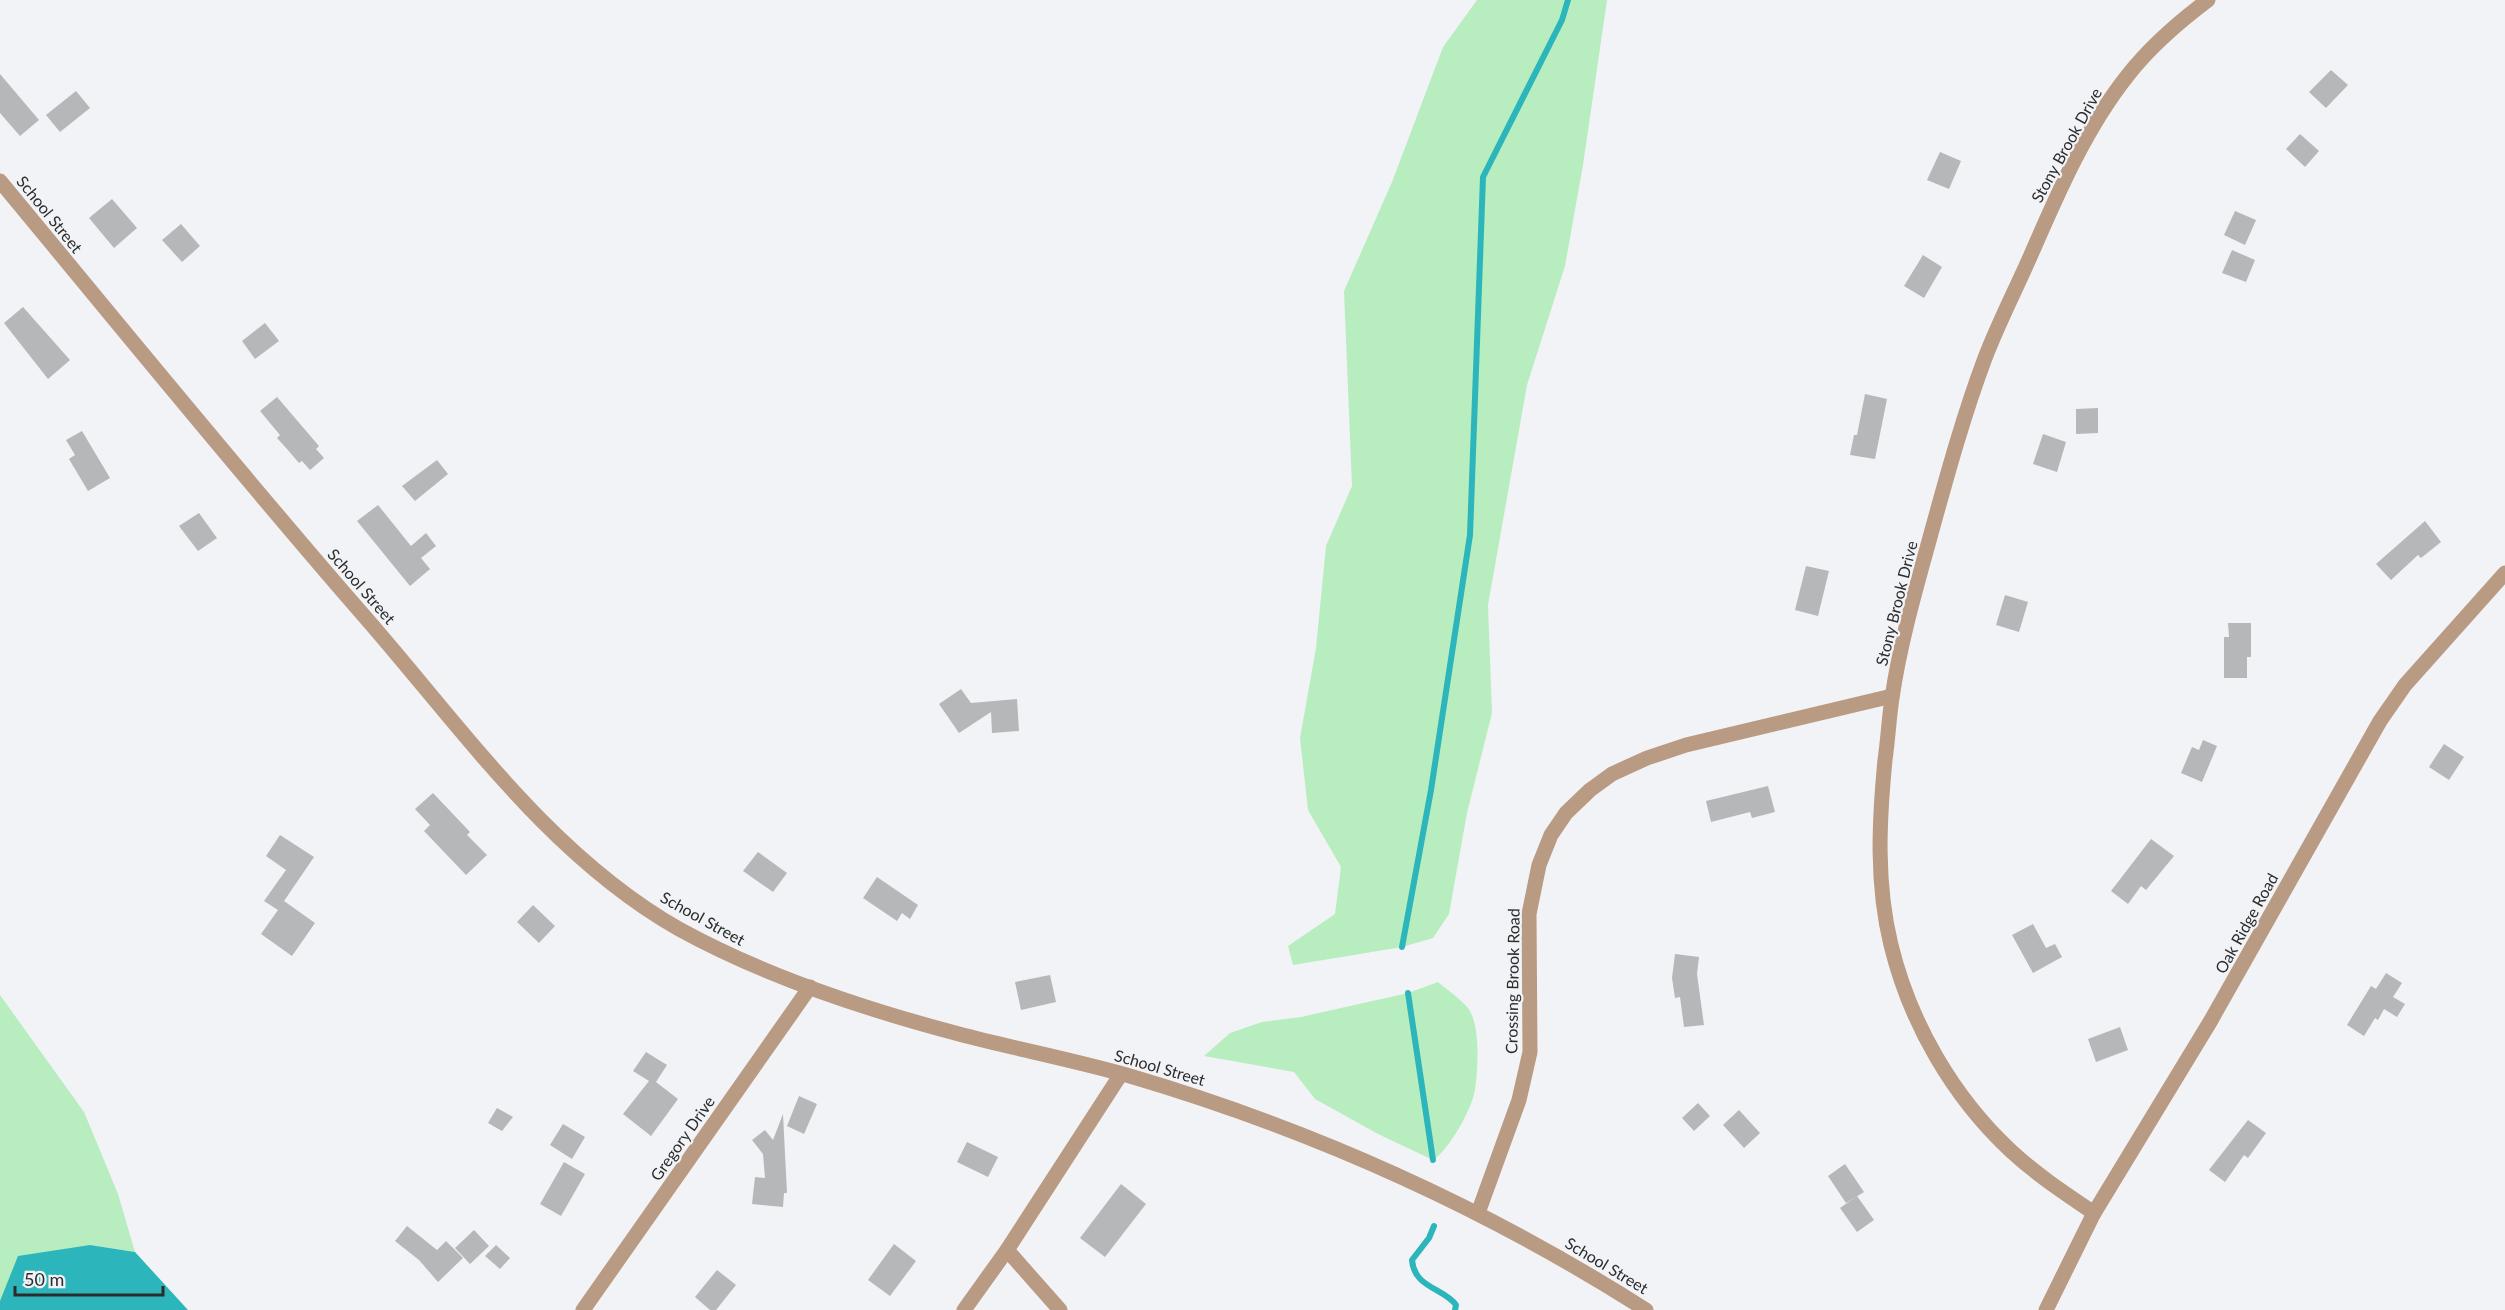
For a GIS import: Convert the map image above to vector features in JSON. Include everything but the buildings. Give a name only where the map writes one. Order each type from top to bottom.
[{"type":"street","name":"Stony Brook Drive","points":[[2094,1213],[2047,1182],[1981,1121],[1951,1081],[1926,1036],[1906,993],[1891,947],[1882,905],[1879,863],[1881,803],[1892,696],[1918,584],[1955,446],[1985,358],[2061,186],[2109,101],[2129,73],[2154,46],[2208,0]]},
{"type":"street","name":"School Street","points":[[0,181],[347,597],[515,793],[571,849],[618,890],[678,928],[748,963],[810,987],[960,1034],[1121,1074],[1250,1114],[1339,1148],[1522,1236],[1646,1310]]},
{"type":"street","name":"Oak Ridge Road","points":[[2046,1310],[2094,1213],[2210,1022],[2380,721],[2406,685],[2505,573]]},
{"type":"street","name":"Crossing Brook Road","points":[[1478,1213],[1520,1100],[1530,1052],[1529,914],[1539,865],[1551,835],[1566,813],[1590,790],[1612,774],[1647,758],[1686,745],[1892,696]]},
{"type":"street","name":"Gregory Drive","points":[[583,1310],[810,987]]},
{"type":"street","points":[[964,1310],[1007,1250],[1121,1074]]},
{"type":"street","points":[[1007,1250],[1060,1310]]},
{"type":"green space","points":[[1477,0],[1607,0],[1583,165],[1565,266],[1527,385],[1488,605],[1492,713],[1467,813],[1449,914],[1433,938],[1402,947],[1293,965],[1288,946],[1335,914],[1341,867],[1308,810],[1300,738],[1316,648],[1326,546],[1352,486],[1344,291],[1392,182],[1443,47]]},
{"type":"green space","points":[[1438,982],[1461,1001],[1471,1013],[1476,1030],[1477,1061],[1475,1090],[1469,1108],[1453,1138],[1433,1160],[1378,1134],[1315,1099],[1294,1072],[1204,1056],[1230,1033],[1262,1022],[1301,1017],[1408,993]]},
{"type":"green space","points":[[0,995],[84,1112],[118,1194],[135,1252],[90,1245],[0,1301]]},
{"type":"water","points":[[90,1245],[135,1252],[188,1310],[0,1310],[0,1301],[18,1256]]},
{"type":"waterway","points":[[1402,947],[1431,790],[1470,535],[1483,177],[1562,20],[1568,0]]},
{"type":"waterway","points":[[1408,993],[1433,1160]]},
{"type":"waterway","points":[[1434,1226],[1429,1238],[1412,1260],[1414,1269],[1424,1282],[1451,1299],[1456,1305],[1455,1310]]}]
